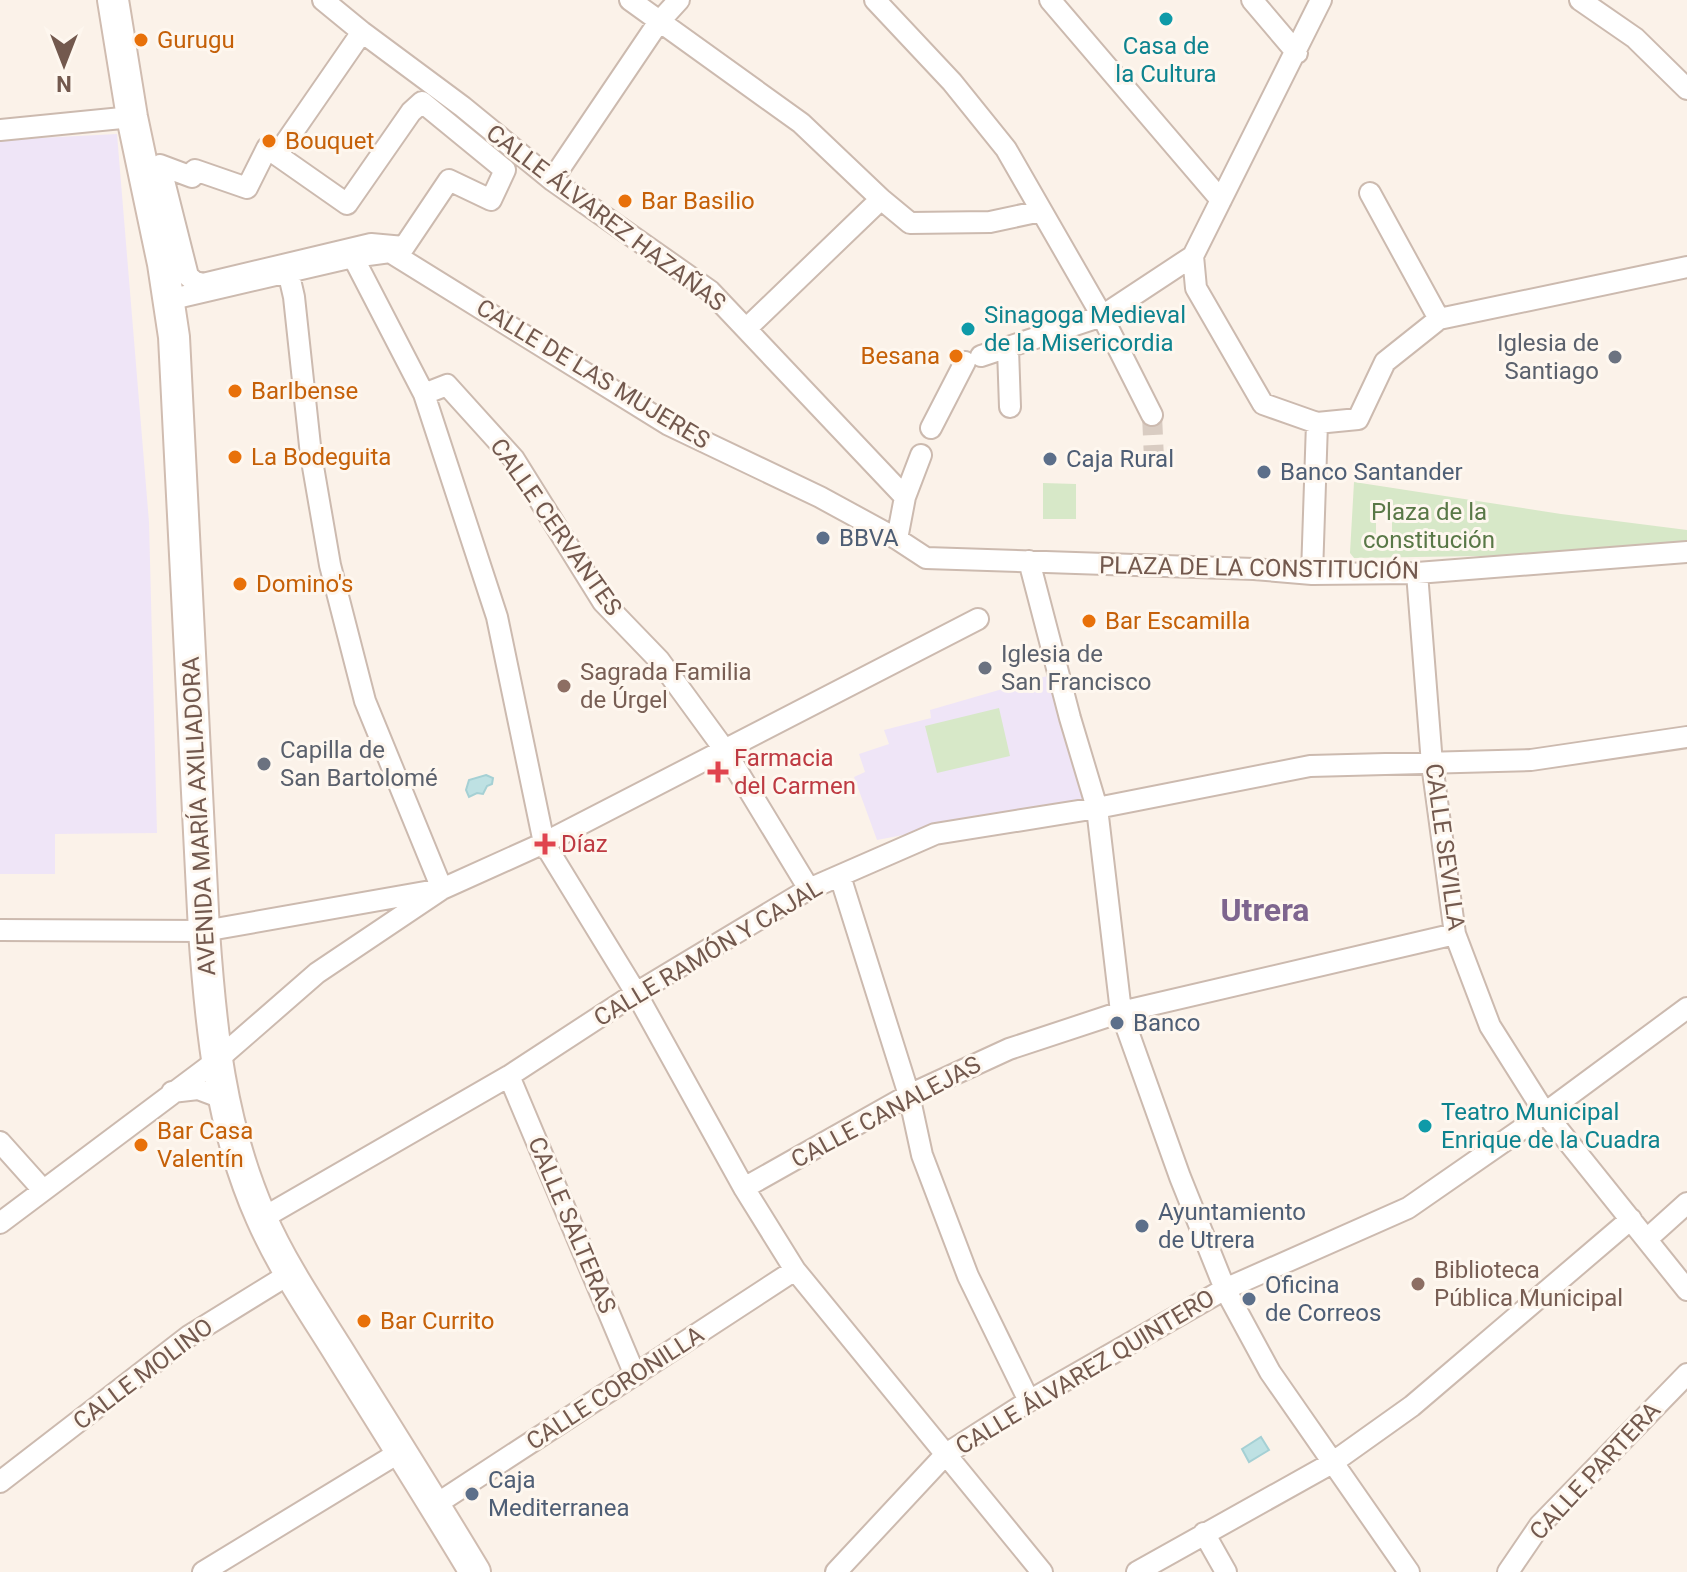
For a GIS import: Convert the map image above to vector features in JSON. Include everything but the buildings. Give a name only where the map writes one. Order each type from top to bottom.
[{"type":"street","name":"AVENIDA MARÍA AXILIADORA","points":[[113,0],[174,337],[204,931],[211,1025],[220,1057],[222,1098],[261,1219],[475,1572]]},
{"type":"street","name":"CALLE ÁLVAREZ HAZAÑAS","points":[[323,0],[552,180],[710,291],[905,497]]},
{"type":"street","points":[[630,0],[801,123],[910,223],[990,222],[1041,211]]},
{"type":"street","points":[[552,180],[658,23],[679,0]]},
{"type":"street","points":[[875,0],[952,82],[997,138],[1102,316],[1152,415]]},
{"type":"street","points":[[1050,0],[1221,200]]},
{"type":"street","points":[[1252,0],[1297,53]]},
{"type":"street","points":[[931,428],[973,359],[1102,316],[1193,256],[1321,0]]},
{"type":"street","points":[[1580,0],[1635,38],[1687,89]]},
{"type":"street","points":[[277,155],[362,32]]},
{"type":"street","points":[[422,102],[505,170],[491,200],[449,180],[404,247],[371,244],[203,284],[195,282],[188,276],[160,165],[192,177],[195,170],[247,188],[267,148],[277,155],[347,204],[411,112],[422,102]]},
{"type":"street","points":[[0,130],[132,117]]},
{"type":"street","points":[[1370,193],[1439,319]]},
{"type":"street","points":[[746,329],[881,199]]},
{"type":"street","name":"CALLE DE LAS MUJERES","points":[[353,257],[390,252],[669,425],[820,497],[926,558]]},
{"type":"street","points":[[1193,256],[1196,288],[1263,404],[1317,423],[1358,419],[1385,362],[1439,319],[1687,267]]},
{"type":"street","points":[[168,300],[353,257],[424,394],[497,617],[544,843],[636,993],[744,1188],[795,1270],[1042,1572]]},
{"type":"street","points":[[288,271],[294,297],[311,455],[330,565],[365,701],[442,889]]},
{"type":"street","points":[[1008,349],[1010,407]]},
{"type":"street","name":"CALLE CERVANTES","points":[[424,394],[447,385],[514,459],[603,602],[659,660],[724,749],[809,889]]},
{"type":"street","points":[[1312,574],[1317,423]]},
{"type":"street","points":[[897,539],[905,497],[921,455]]},
{"type":"street","name":"PLAZA DE LA CONSTITUCIÓN","points":[[926,558],[1254,569],[1312,574],[1417,573],[1687,552]]},
{"type":"street","points":[[1029,561],[1097,808],[1121,1012],[1180,1177],[1225,1289],[1270,1372],[1409,1572]]},
{"type":"street","name":"CALLE SEVILLA","points":[[1417,573],[1432,764],[1455,934],[1490,1026],[1545,1113],[1687,1290]]},
{"type":"street","points":[[0,1223],[220,1057],[317,973],[442,889],[544,843],[978,619]]},
{"type":"street","name":"CALLE RAMÓN Y CAJAL","points":[[261,1219],[509,1076],[636,993],[809,889],[935,834],[1097,808],[1310,766],[1531,760],[1687,737]]},
{"type":"street","points":[[840,876],[909,1095],[922,1155],[968,1276],[1029,1401]]},
{"type":"street","points":[[0,930],[204,931],[442,889]]},
{"type":"street","name":"CALLE CANALEJAS","points":[[744,1188],[909,1095],[1009,1049],[1121,1012],[1455,934]]},
{"type":"street","name":"CALLE ÁLVAREZ QUINTERO","points":[[836,1572],[946,1454],[1029,1401],[1225,1289],[1408,1208],[1545,1113],[1687,1008]]},
{"type":"street","name":"CALLE SALTERAS","points":[[509,1076],[635,1375]]},
{"type":"street","points":[[172,1092],[198,1089],[222,1098]]},
{"type":"street","points":[[0,1142],[43,1190]]},
{"type":"street","points":[[1647,1239],[1687,1203]]},
{"type":"street","points":[[1137,1572],[1332,1463],[1412,1406],[1631,1219]]},
{"type":"street","name":"CALLE CORONILLA","points":[[435,1505],[795,1270]]},
{"type":"street","name":"CALLE MOLINO","points":[[0,1482],[189,1336],[291,1273]]},
{"type":"street","name":"CALLE PARTERA","points":[[1508,1572],[1540,1525],[1687,1374]]},
{"type":"street","points":[[203,1572],[400,1452]]},
{"type":"street","points":[[1204,1533],[1226,1572]]},
{"type":"shaded area","points":[[117,134],[149,522],[157,833],[55,834],[55,874],[0,874],[0,140]]},
{"type":"shaded area","points":[[1054,674],[1085,800],[877,840],[854,777],[865,772],[859,754],[889,744],[884,730],[931,718],[930,710]]},
{"type":"green space","name":"Plaza de la constitución","points":[[1354,482],[1687,530],[1687,549],[1603,554],[1354,558],[1350,553]],"holes":[[[1376,514],[1392,514],[1392,545],[1376,545]]]},
{"type":"green space","points":[[1043,483],[1076,484],[1076,519],[1043,519]]},
{"type":"green space","points":[[999,708],[1010,756],[937,773],[925,726]]},
{"type":"water","points":[[486,775],[493,778],[492,784],[483,794],[469,797],[466,790],[469,780]]},
{"type":"water","points":[[1261,1437],[1269,1450],[1249,1462],[1242,1449]]},
{"type":"tunnel","points":[[1152,415],[1154,459]]},
{"type":"place","name":"Casa de la Cultura","points":[[1166,19]]},
{"type":"place","name":"Gurugu","points":[[141,40]]},
{"type":"place","name":"Bouquet","points":[[269,141]]},
{"type":"place","name":"Bar Basilio","points":[[625,201]]},
{"type":"place","name":"Sinagoga Medieval de la Misericordia","points":[[968,329]]},
{"type":"place","name":"Besana","points":[[956,356]]},
{"type":"place","name":"Iglesia de Santiago","points":[[1615,357]]},
{"type":"place","name":"BarIbense","points":[[235,391]]},
{"type":"place","name":"La Bodeguita","points":[[235,457]]},
{"type":"place","name":"Caja Rural","points":[[1050,459]]},
{"type":"place","name":"Banco Santander","points":[[1264,472]]},
{"type":"place","name":"BBVA","points":[[823,538]]},
{"type":"place","name":"Domino's","points":[[240,584]]},
{"type":"place","name":"Bar Escamilla","points":[[1089,621]]},
{"type":"place","name":"Iglesia de San Francisco","points":[[985,668]]},
{"type":"place","name":"Sagrada Familia de Úrgel","points":[[564,686]]},
{"type":"place","name":"Capilla de San Bartolomé","points":[[264,764]]},
{"type":"place","name":"Farmacia del Carmen","points":[[718,772]]},
{"type":"place","name":"Díaz","points":[[545,844]]},
{"type":"place","name":"Banco","points":[[1117,1023]]},
{"type":"place","name":"Teatro Municipal Enrique de la Cuadra","points":[[1425,1126]]},
{"type":"place","name":"Bar Casa Valentín","points":[[141,1145]]},
{"type":"place","name":"Ayuntamiento de Utrera","points":[[1142,1226]]},
{"type":"place","name":"Biblioteca Pública Municipal","points":[[1418,1284]]},
{"type":"place","name":"Oficina de Correos","points":[[1249,1299]]},
{"type":"place","name":"Bar Currito","points":[[364,1321]]},
{"type":"place","name":"Caja Mediterranea","points":[[472,1494]]},
{"type":"district","name":"Utrera","points":[[1265,910]]}]
